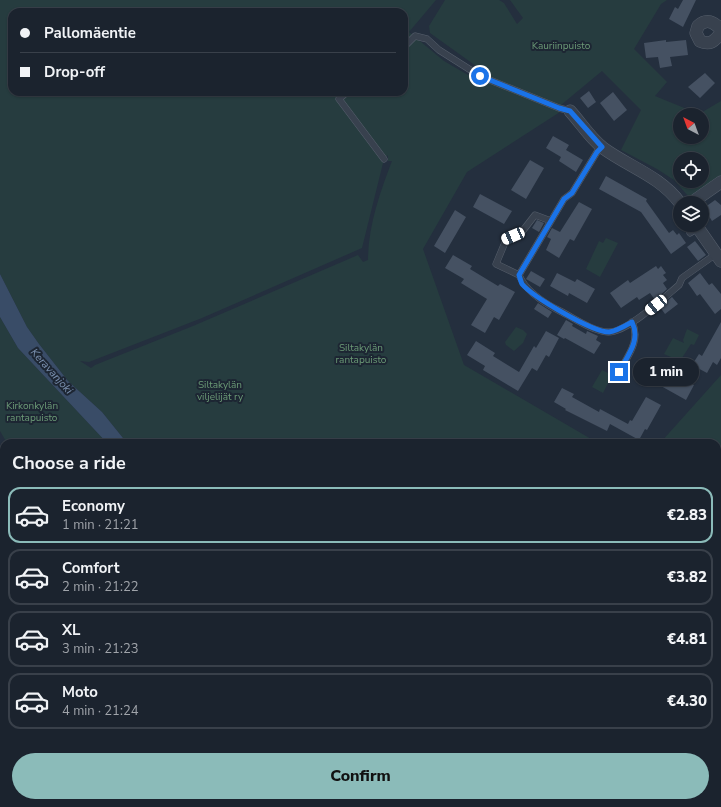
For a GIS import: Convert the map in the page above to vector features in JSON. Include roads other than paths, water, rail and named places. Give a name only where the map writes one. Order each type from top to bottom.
[{"type":"street","points":[[721,29],[711,21],[704,22],[698,26],[696,33],[700,41],[709,44],[713,42],[721,33]]},
{"type":"street","points":[[570,111],[602,147],[662,184],[673,196]]},
{"type":"street","points":[[701,196],[721,182]]},
{"type":"street","points":[[697,232],[718,257]]},
{"type":"lane","points":[[408,43],[415,36],[426,39],[439,50],[480,76],[570,111]]},
{"type":"lane","points":[[342,96],[339,99],[384,159]]},
{"type":"lane","points":[[519,275],[564,199],[572,193],[597,152],[602,147]]},
{"type":"lane","points":[[551,221],[535,215],[521,233],[506,240],[496,264],[519,275],[522,284],[538,298],[590,326],[608,332],[632,322],[679,285],[682,278],[718,257]]},
{"type":"lane","points":[[619,372],[635,341],[635,328],[632,322]]},
{"type":"water","name":"Keravanjoki","points":[[0,274],[27,327],[39,344],[68,381],[102,412],[124,439],[103,439],[18,348],[0,317]]},
{"type":"park label","name":"Kauriinpuisto","points":[[561,45]]},
{"type":"park label","name":"Siltakylän rantapuisto","points":[[361,352]]},
{"type":"park label","name":"Siltakylän viljelijät ry","points":[[220,390]]},
{"type":"park label","name":"Kirkonkylän rantapuisto","points":[[32,410]]}]
